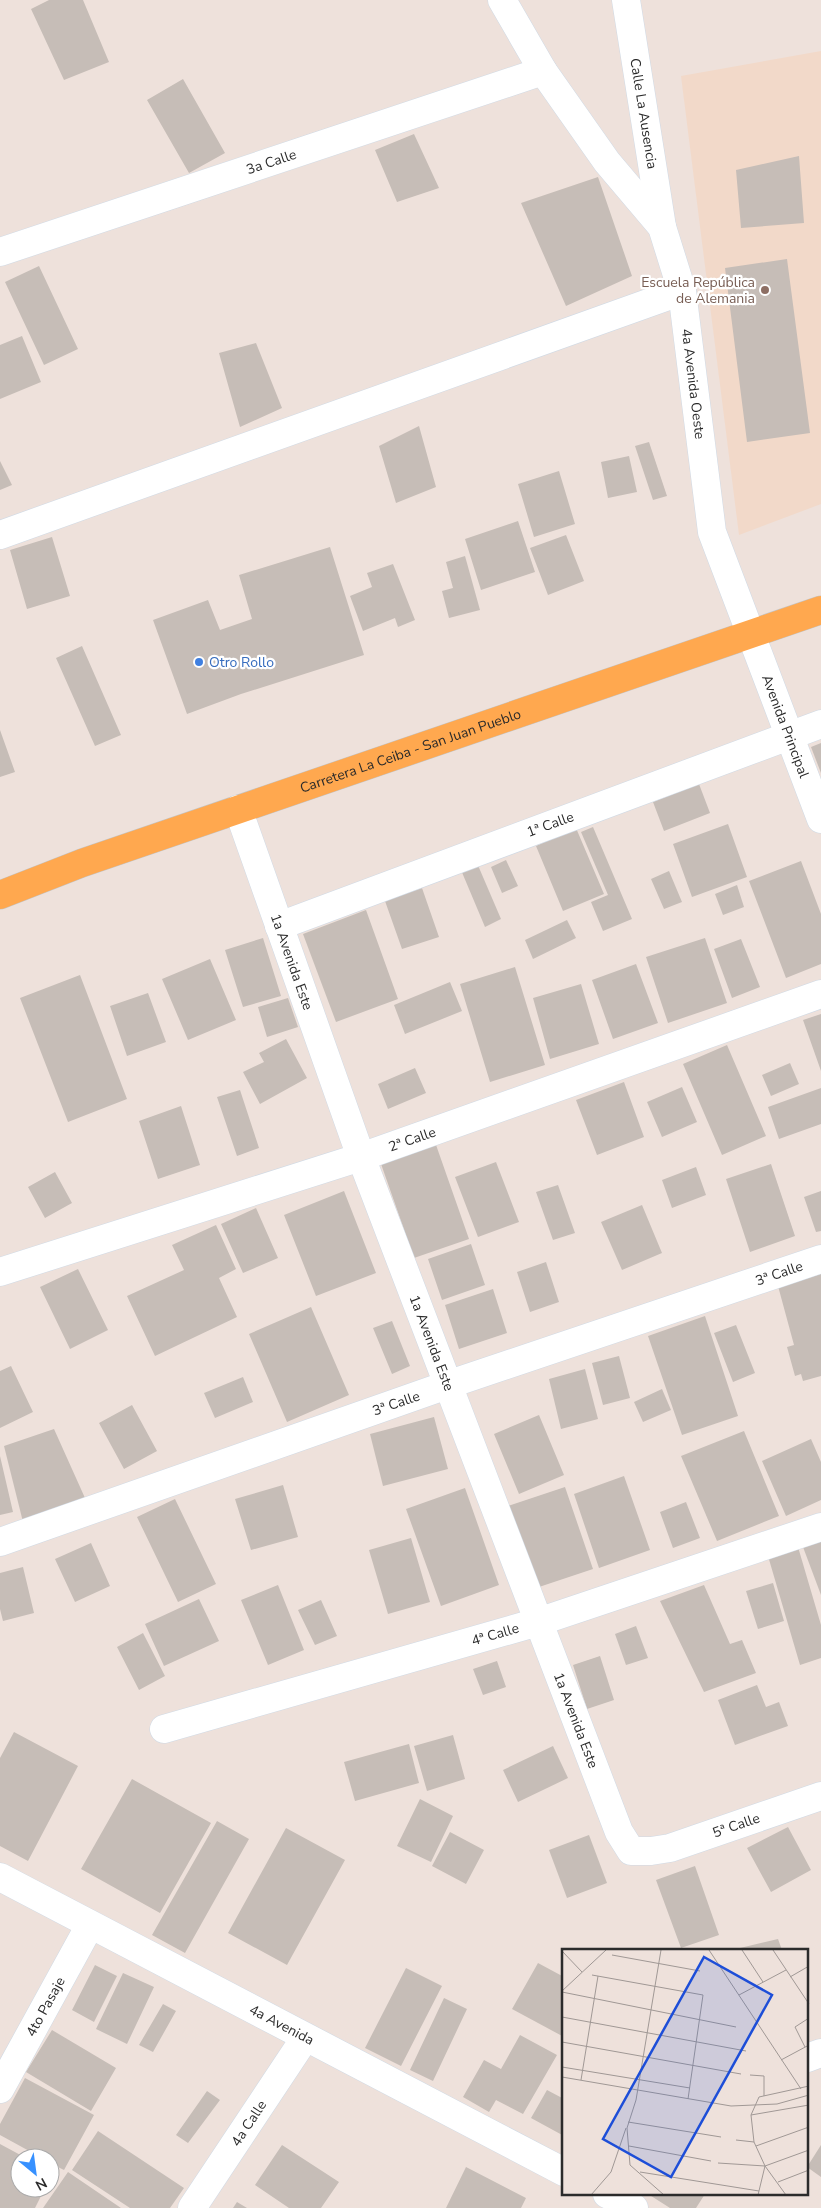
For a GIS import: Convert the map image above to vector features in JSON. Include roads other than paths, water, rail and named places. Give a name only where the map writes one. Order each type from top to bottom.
[{"type":"main road","name":"Carretera La Ceiba - San Juan Pueblo","points":[[0,894],[82,863],[238,809],[821,610]]},
{"type":"street","name":"4a Avenida Oeste","points":[[502,0],[542,71],[607,162],[662,227],[682,291],[712,532],[751,634]]},
{"type":"street","name":"Calle La Ausencia","points":[[626,0],[662,227]]},
{"type":"street","name":"3a Calle","points":[[0,252],[542,71]]},
{"type":"street","points":[[0,535],[682,291]]},
{"type":"street","name":"Avenida Principal","points":[[751,634],[821,819]]},
{"type":"street","name":"1ª Calle","points":[[279,926],[821,724]]},
{"type":"street","name":"1a Avenida Este","points":[[238,809],[361,1157],[619,1832],[631,1851],[651,1851]]},
{"type":"street","name":"2ª Calle","points":[[0,1272],[361,1157],[821,994]]},
{"type":"street","name":"3ª Calle","points":[[0,1542],[447,1385],[821,1259]]},
{"type":"street","name":"4ª Calle","points":[[164,1729],[538,1622],[821,1527]]},
{"type":"street","name":"5ª Calle","points":[[651,1851],[670,1848],[821,1796]]},
{"type":"street","name":"4a Avenida","points":[[0,1877],[562,2171]]},
{"type":"street","name":"4to Pasaje","points":[[0,2089],[90,1925]]},
{"type":"street","name":"4a Calle","points":[[192,2208],[305,2038]]},
{"type":"street","points":[[808,2058],[821,2053]]},
{"type":"street","points":[[611,2196],[634,2208]]},
{"type":"place","name":"Escuela República de Alemania","points":[[765,290]]},
{"type":"place","name":"Otro Rollo","points":[[199,662]]}]
